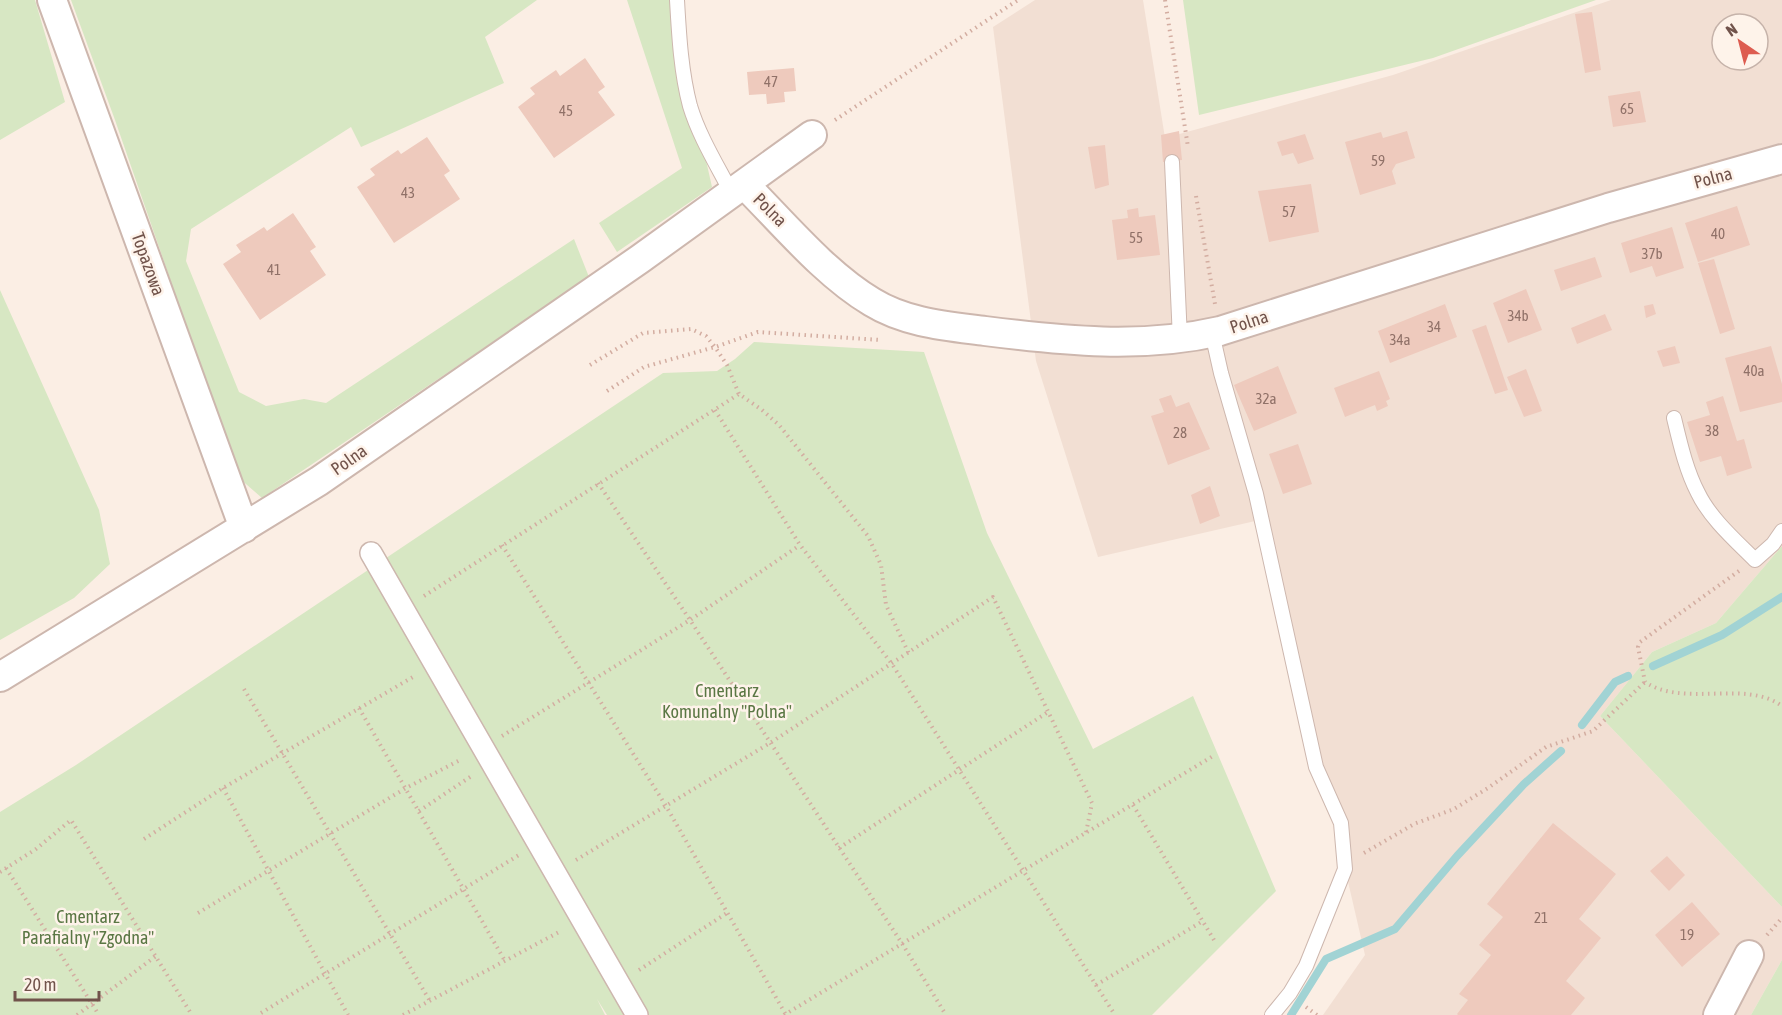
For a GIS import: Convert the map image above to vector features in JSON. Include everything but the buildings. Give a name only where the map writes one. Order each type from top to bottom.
[{"type":"street","name":"Topazowa","points":[[52,0],[244,528]]},
{"type":"street","name":"Polna","points":[[0,677],[319,481],[812,135]]},
{"type":"street","name":"Polna","points":[[738,189],[833,273],[873,303],[905,317],[928,323],[1051,339],[1110,343],[1180,339],[1212,333],[1608,208],[1782,159]]},
{"type":"street","points":[[371,553],[637,1015]]},
{"type":"street","points":[[1718,1015],[1749,955]]},
{"type":"lane","points":[[677,0],[681,53],[690,106],[703,138],[738,189]]},
{"type":"lane","points":[[1172,162],[1180,339]]},
{"type":"lane","points":[[1212,333],[1261,516],[1317,767],[1341,823],[1345,869],[1306,966],[1290,993],[1272,1015]]},
{"type":"lane","points":[[1674,418],[1680,445],[1698,495],[1708,510],[1755,560],[1773,544],[1782,531]]},
{"type":"path","points":[[812,135],[1018,0]]},
{"type":"path","points":[[590,365],[643,333],[691,329],[706,336],[728,365],[739,394],[779,425],[868,536],[881,565],[886,605],[909,654]]},
{"type":"path","points":[[607,392],[644,367],[758,332],[887,340]]},
{"type":"path","points":[[404,610],[739,394]]},
{"type":"path","points":[[715,410],[800,545],[892,664],[1115,1015]]},
{"type":"path","points":[[598,483],[903,945],[946,1015]]},
{"type":"path","points":[[502,545],[666,806],[785,1015],[1213,756]]},
{"type":"path","points":[[1755,560],[1640,642],[1639,659],[1645,682],[1652,687],[1673,691],[1764,696],[1782,706]]},
{"type":"path","points":[[555,873],[770,743],[993,597],[1092,803],[1086,833]]},
{"type":"path","points":[[144,839],[223,788],[434,664]]},
{"type":"path","points":[[1345,869],[1361,855],[1414,824],[1454,808],[1488,788],[1545,747],[1593,731],[1645,682]]},
{"type":"path","points":[[244,689],[430,1001]]},
{"type":"path","points":[[359,708],[506,961]]},
{"type":"path","points":[[839,848],[1048,712]]},
{"type":"path","points":[[419,811],[492,763]]},
{"type":"path","points":[[223,788],[348,1015]]},
{"type":"path","points":[[1133,805],[1214,940]]},
{"type":"path","points":[[0,872],[36,849],[71,820],[192,1015]]},
{"type":"path","points":[[261,1013],[538,844]]},
{"type":"path","points":[[6,868],[99,1015]]},
{"type":"path","points":[[618,983],[727,913]]},
{"type":"path","points":[[403,1015],[582,920]]},
{"type":"path","points":[[1096,985],[1203,921]]},
{"type":"path","points":[[77,1015],[156,956]]},
{"type":"path","points":[[1303,1005],[1317,1015]]},
{"type":"shaded area","points":[[1035,0],[1143,0],[1165,138],[1393,75],[1611,0],[1782,0],[1782,546],[1716,623],[1652,652],[1600,716],[1782,907],[1782,960],[1751,1015],[1323,1015],[1365,955],[1264,519],[1098,557],[1036,361],[993,27]]},
{"type":"green space","points":[[0,0],[35,0],[65,102],[0,140]]},
{"type":"green space","points":[[71,0],[537,0],[485,37],[504,83],[361,147],[351,127],[191,229],[186,261],[239,392],[266,406],[304,399],[326,403],[574,239],[589,277],[262,498],[239,478]]},
{"type":"green space","points":[[627,0],[670,0],[712,187],[617,252],[599,223],[682,168]]},
{"type":"green space","points":[[1183,0],[1596,0],[1433,58],[1199,115]]},
{"type":"green space","points":[[0,290],[99,510],[110,564],[74,598],[0,640]]},
{"type":"green space","name":"Cmentarz Komunalny \"Polna\"","points":[[754,342],[924,352],[987,533],[1093,749],[1193,696],[1276,891],[1152,1015],[607,1015],[597,999],[605,1015],[0,1015],[0,812],[76,765],[663,373],[717,371]]},
{"type":"green space","points":[[1782,546],[1782,907],[1600,716],[1652,652],[1716,623]]},
{"type":"green space","points":[[1782,960],[1782,1015],[1751,1015]]},
{"type":"waterway","points":[[1653,666],[1722,635],[1782,597]]},
{"type":"waterway","points":[[1582,725],[1615,682],[1628,676]]},
{"type":"waterway","points":[[1291,1015],[1326,959],[1395,929],[1457,856],[1524,784],[1561,751]]},
{"type":"park label","name":"Cmentarz Parafialny \"Zgodna\"","points":[[88,927]]}]
